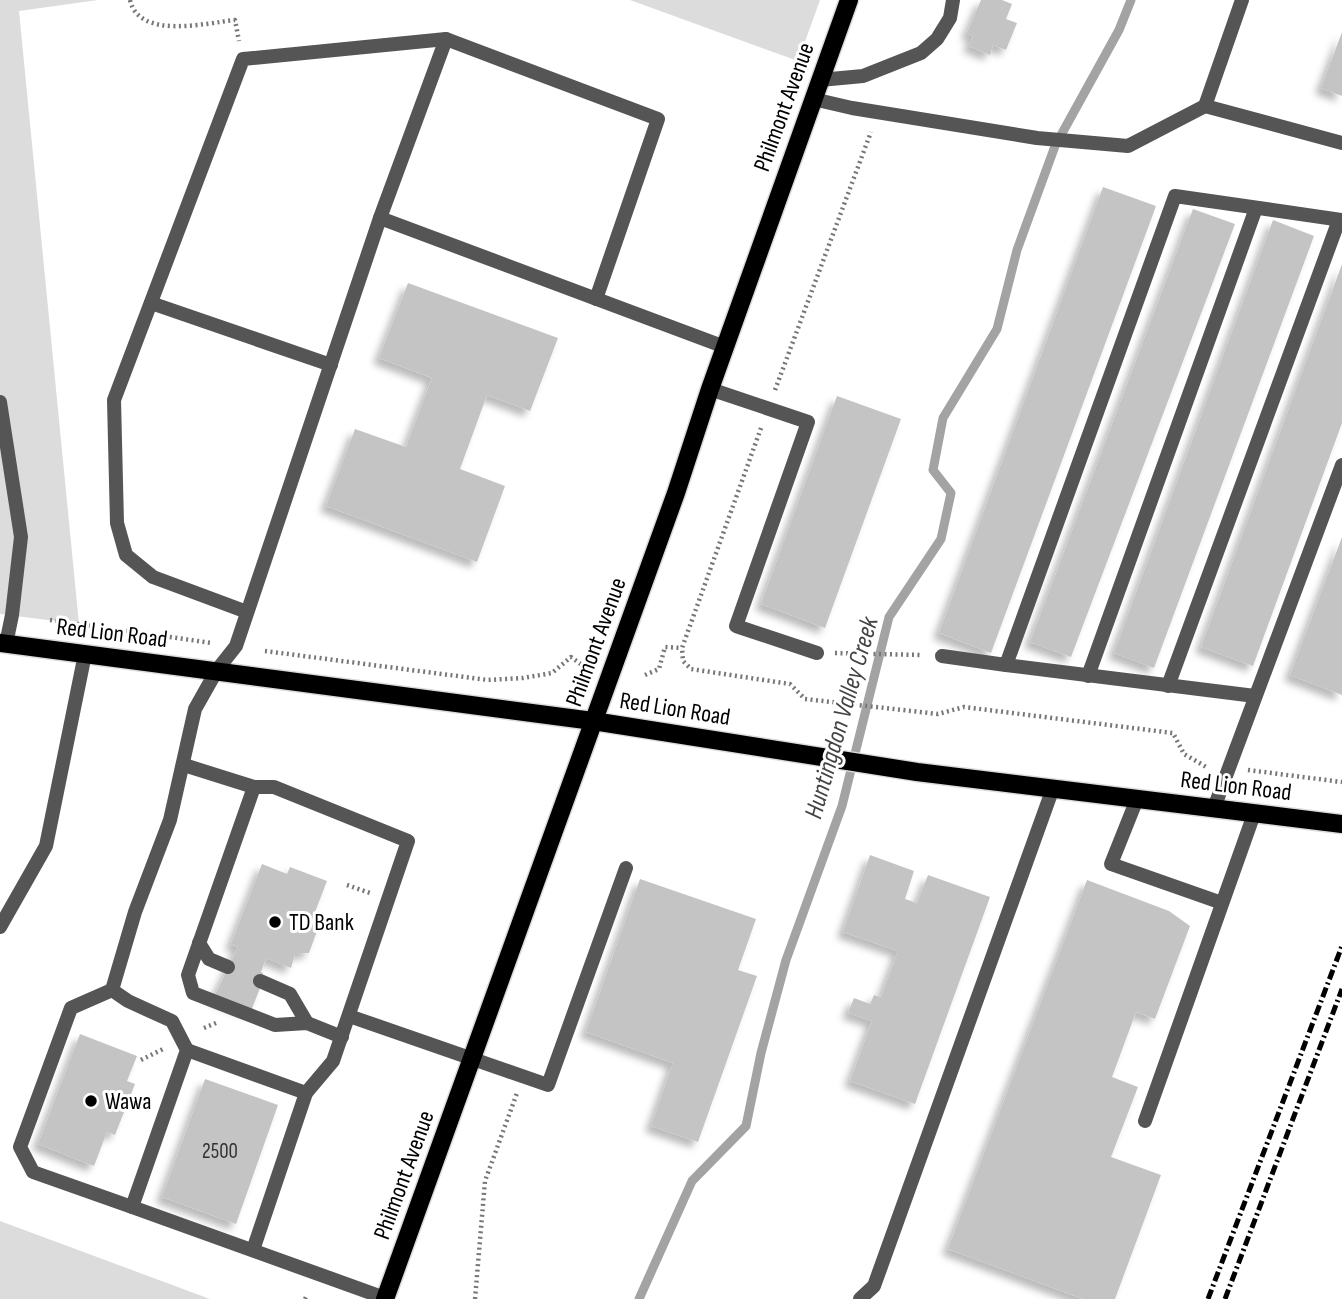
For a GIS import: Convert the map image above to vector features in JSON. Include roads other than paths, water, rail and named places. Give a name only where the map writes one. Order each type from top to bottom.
[{"type":"main road","name":"Philmont Avenue","points":[[385,1298],[676,493],[710,389],[849,0]]},
{"type":"main road","name":"Red Lion Road","points":[[3,644],[593,721],[864,763],[1342,824]]},
{"type":"lane","points":[[820,80],[863,76],[920,53],[937,38],[950,18],[953,0]]},
{"type":"lane","points":[[1205,106],[1242,0]]},
{"type":"lane","points":[[112,990],[135,912],[170,820],[195,709],[217,670],[236,646],[380,218],[446,39]]},
{"type":"lane","points":[[247,612],[153,577],[126,555],[117,523],[114,400],[243,60],[446,39],[658,119],[596,299]]},
{"type":"lane","points":[[813,100],[1037,138],[1128,146],[1205,106],[1342,143]]},
{"type":"lane","points":[[1006,665],[1175,196],[1341,220],[1168,685]]},
{"type":"lane","points":[[1088,676],[1256,208]]},
{"type":"lane","points":[[380,218],[725,347]]},
{"type":"lane","points":[[151,303],[331,365]]},
{"type":"lane","points":[[710,389],[808,422],[736,626],[817,653]]},
{"type":"lane","points":[[0,402],[21,537],[12,615],[3,644]]},
{"type":"lane","points":[[1214,808],[1342,465]]},
{"type":"lane","points":[[0,927],[47,846],[85,654]]},
{"type":"lane","points":[[942,656],[1255,696]]},
{"type":"lane","points":[[184,765],[254,787],[274,787],[408,841],[333,1061],[306,1093],[253,1250]]},
{"type":"lane","points":[[254,787],[188,975],[193,993],[275,1025],[307,1023],[342,1037]]},
{"type":"lane","points":[[860,1299],[874,1286],[1053,788]]},
{"type":"lane","points":[[1137,799],[1111,864],[1222,903]]},
{"type":"lane","points":[[1145,1121],[1254,814]]},
{"type":"lane","points":[[349,1016],[548,1085],[626,868]]},
{"type":"lane","points":[[199,943],[209,959],[228,968]]},
{"type":"lane","points":[[260,981],[290,994],[307,1023]]},
{"type":"lane","points":[[112,990],[128,1001],[173,1021],[187,1050],[306,1093]]},
{"type":"lane","points":[[112,990],[71,1007],[20,1147],[33,1171],[385,1298]]},
{"type":"lane","points":[[132,1207],[187,1050]]},
{"type":"waterway","name":"Huntingdon Valley Creek","points":[[639,1299],[692,1181],[746,1126],[761,1053],[786,960],[842,806],[889,617],[941,539],[951,493],[933,470],[943,418],[997,329],[1017,250],[1055,146],[1119,30],[1131,0]]},
{"type":"railway","points":[[1208,1299],[1342,946]]},
{"type":"railway","points":[[1225,1299],[1342,989]]},
{"type":"place","name":"TD Bank","points":[[275,922]]},
{"type":"place","name":"Wawa","points":[[91,1101]]}]
